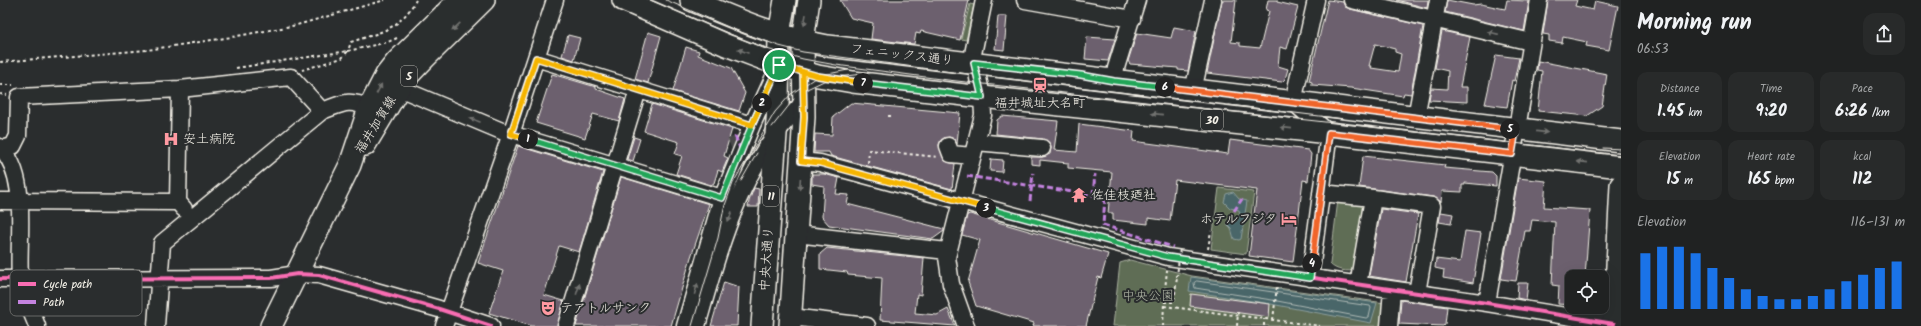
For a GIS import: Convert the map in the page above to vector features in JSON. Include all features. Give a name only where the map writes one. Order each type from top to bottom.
[{"type":"main road","name":"福井加賀線","points":[[271,326],[298,274],[350,165],[369,108],[386,75],[397,61],[459,0]]},
{"type":"main road","name":"福井加賀線","points":[[350,165],[374,132],[399,88],[426,57],[484,0]]},
{"type":"main road","points":[[623,0],[726,45],[779,65],[803,72],[803,41],[809,0]]},
{"type":"main road","name":"フェニックス通り","points":[[691,0],[779,34],[828,46],[1081,75],[1114,81],[1193,91],[1516,130],[1621,141]]},
{"type":"main road","name":"中央大通り","points":[[762,326],[775,134],[779,65],[779,34],[784,0]]},
{"type":"main road","name":"30","points":[[803,72],[853,82],[982,97],[1329,133],[1621,167]]},
{"type":"main road","name":"11","points":[[789,318],[801,161],[803,72]]},
{"type":"main road","points":[[803,103],[825,87],[853,82]]},
{"type":"main road","points":[[1614,325],[1621,185]]},
{"type":"street","points":[[446,319],[511,134],[555,0]]},
{"type":"street","points":[[966,326],[950,284],[947,266],[947,251],[983,115],[982,97],[974,63],[973,51],[984,0]]},
{"type":"street","points":[[1025,0],[1070,4],[1132,19]]},
{"type":"street","points":[[1114,81],[1116,68],[1137,0]]},
{"type":"street","points":[[1193,91],[1213,0]]},
{"type":"street","points":[[1310,278],[1329,133],[1293,102],[1316,0]]},
{"type":"street","points":[[1352,0],[1531,42]]},
{"type":"street","points":[[1416,117],[1433,19],[1438,0]]},
{"type":"street","points":[[1486,303],[1539,0]]},
{"type":"street","points":[[536,58],[752,125]]},
{"type":"street","points":[[685,326],[722,198],[779,65]]},
{"type":"street","points":[[20,270],[18,183],[12,166],[1,148],[13,146],[18,136],[18,97],[180,89],[291,77],[322,111]]},
{"type":"street","points":[[399,88],[511,134],[722,198]]},
{"type":"street","points":[[180,89],[178,202],[191,218]]},
{"type":"street","points":[[566,326],[638,90]]},
{"type":"street","points":[[156,326],[162,243],[322,111],[346,103],[356,102],[369,108]]},
{"type":"street","points":[[697,326],[728,224],[742,191],[775,134],[803,103]]},
{"type":"street","points":[[945,152],[949,152],[953,155],[974,149],[1042,148]]},
{"type":"street","points":[[801,161],[820,163],[1168,257],[1486,303],[1614,325]]},
{"type":"street","points":[[742,191],[751,182],[761,180],[769,184],[771,196]]},
{"type":"street","points":[[1321,193],[1432,206],[1417,293]]},
{"type":"street","points":[[1358,284],[1372,198]]},
{"type":"street","points":[[0,201],[178,202]]},
{"type":"street","points":[[796,234],[947,251]]},
{"type":"street","points":[[142,278],[271,278],[298,274],[319,275],[446,319],[491,326]]},
{"type":"street","points":[[1389,326],[1392,290]]},
{"type":"street","points":[[33,316],[37,326]]},
{"type":"street","points":[[789,318],[867,326]]},
{"type":"path","points":[[0,62],[147,50],[297,26],[385,0]]},
{"type":"path","points":[[291,77],[297,71],[342,58],[348,51],[351,42],[392,28],[409,11],[416,0]]},
{"type":"path","points":[[234,68],[348,51],[388,42],[401,36]]},
{"type":"path","points":[[0,85],[15,85]]},
{"type":"path","points":[[888,116],[893,116]]},
{"type":"path","points":[[867,176],[869,150],[945,152]]},
{"type":"path","points":[[1201,250],[1208,250],[1211,231]]},
{"type":"path","points":[[1163,326],[1164,302],[1174,302],[1180,248],[1187,248]]},
{"type":"path","points":[[1165,290],[1167,267]]},
{"type":"path","points":[[1273,320],[1276,287]]},
{"type":"path","points":[[1164,306],[1320,326]]},
{"type":"path","points":[[1237,326],[1238,312]]},
{"type":"path","points":[[1264,319],[1264,326]]},
{"type":"green space","points":[[970,4],[974,5],[966,40],[961,39]]},
{"type":"green space","points":[[1219,188],[1254,192],[1246,254],[1211,249]]},
{"type":"green space","points":[[1338,200],[1368,203],[1356,269],[1349,271],[1335,268],[1330,264]]},
{"type":"green space","name":"中央公園","points":[[1130,260],[1192,276],[1385,303],[1384,326],[1113,326],[1120,263]]},
{"type":"water","points":[[1233,192],[1239,199],[1247,201],[1241,239],[1239,240],[1234,239],[1231,228],[1227,224],[1230,221],[1237,220],[1240,214],[1239,210],[1230,208],[1224,202],[1226,194]]},
{"type":"water","points":[[1191,277],[1377,303],[1371,323],[1271,304],[1189,291]]},
{"type":"building","points":[[840,0],[969,0],[960,40],[921,31],[920,34],[916,33],[914,44],[871,39],[873,23],[851,18]]},
{"type":"building","points":[[1222,0],[1236,0],[1231,42],[1240,43],[1240,46],[1260,48],[1269,11],[1266,10],[1268,0],[1277,0],[1277,2],[1298,7],[1287,49],[1280,47],[1278,66],[1288,69],[1285,79],[1282,82],[1207,73]]},
{"type":"building","points":[[1328,0],[1343,2],[1345,7],[1350,9],[1423,26],[1411,94],[1404,93],[1403,96],[1351,88],[1312,85],[1312,82],[1309,81]],"holes":[[[1375,44],[1395,49],[1395,52],[1401,54],[1398,72],[1371,68],[1372,66],[1369,66]]]},
{"type":"building","points":[[1397,0],[1428,0],[1427,8]]},
{"type":"building","points":[[1447,0],[1473,5],[1481,4],[1505,9],[1507,0],[1529,1],[1524,31],[1445,12]]},
{"type":"building","points":[[1548,0],[1577,0],[1575,6],[1593,10],[1595,1],[1618,6],[1609,50],[1586,46],[1587,42],[1563,37],[1562,43],[1549,41],[1549,35],[1543,34]]},
{"type":"building","points":[[998,16],[1007,16],[1004,50],[995,49]]},
{"type":"building","points":[[1174,27],[1196,31],[1188,71],[1178,70],[1178,68],[1130,64],[1128,61],[1137,33],[1171,38]]},
{"type":"building","points":[[1442,31],[1470,37],[1460,87],[1467,87],[1467,102],[1429,100],[1431,88],[1447,89],[1448,71],[1435,68]]},
{"type":"building","points":[[648,32],[661,36],[648,83],[635,79]]},
{"type":"building","points":[[568,35],[580,38],[574,60],[562,56]]},
{"type":"building","points":[[1087,37],[1115,39],[1108,61],[1085,59]]},
{"type":"building","points":[[686,47],[699,51],[698,55],[731,68],[745,93],[739,111],[673,91]]},
{"type":"building","points":[[1496,55],[1519,58],[1514,81],[1512,80],[1507,107],[1485,104]]},
{"type":"building","points":[[1538,61],[1607,74],[1602,106],[1587,116],[1538,111],[1542,71],[1537,70]]},
{"type":"building","points":[[552,74],[596,87],[596,89],[625,99],[619,121],[593,114],[585,138],[536,123]]},
{"type":"building","points":[[851,103],[960,113],[957,144],[954,139],[949,137],[941,140],[939,145],[945,161],[955,164],[952,189],[831,156],[829,152],[814,152],[815,134],[832,135],[833,117]]},
{"type":"building","points":[[652,104],[732,129],[724,156],[728,158],[722,172],[718,170],[714,183],[711,185],[676,174],[682,156],[675,154],[679,142],[644,131]]},
{"type":"building","points":[[1002,116],[1058,121],[1054,150],[1077,152],[1079,124],[1134,131],[1133,141],[1228,154],[1230,140],[1308,150],[1311,154],[1308,181],[1303,180],[1293,262],[1249,256],[1257,190],[1175,180],[1170,221],[1148,218],[1148,224],[1113,220],[1113,213],[1108,213],[1112,172],[1068,168],[1068,163],[1040,160],[1040,165],[1031,164],[1031,157],[1042,157],[1050,154],[1050,144],[1043,139],[996,134],[997,120]]},
{"type":"building","points":[[634,137],[640,139],[633,161],[627,159]]},
{"type":"building","points":[[518,146],[603,172],[579,252],[559,246],[544,295],[564,301],[557,326],[531,326],[489,313],[503,271],[478,263]]},
{"type":"building","points":[[1363,156],[1445,165],[1444,168],[1492,172],[1496,176],[1496,186],[1465,183],[1465,185],[1462,185],[1462,192],[1442,191],[1441,202],[1433,197],[1359,187]]},
{"type":"building","points":[[991,159],[1003,160],[1002,172],[990,171]]},
{"type":"building","points":[[812,174],[824,174],[839,178],[836,194],[849,195],[847,204],[944,229],[944,231],[933,239],[829,225],[822,217],[824,186],[812,184]]},
{"type":"building","points":[[621,177],[709,204],[691,257],[671,326],[576,326]]},
{"type":"building","points":[[1518,178],[1546,181],[1544,207],[1590,210],[1586,270],[1565,270],[1565,304],[1558,304],[1559,286],[1552,285],[1555,222],[1532,220],[1530,231],[1525,231],[1516,281],[1501,279]]},
{"type":"building","points":[[754,188],[759,189],[758,207],[748,207],[749,201]]},
{"type":"building","points":[[1381,209],[1418,214],[1406,282],[1369,276]]},
{"type":"building","points":[[1441,212],[1453,214],[1451,224],[1439,222]]},
{"type":"building","points":[[970,214],[1108,254],[1101,278],[1098,277],[1086,326],[1033,326],[1034,323],[976,306],[968,282],[980,240],[962,235],[967,215]]},
{"type":"building","points":[[1465,231],[1481,233],[1473,283],[1443,278],[1444,270],[1435,268],[1436,259],[1460,262]]},
{"type":"building","points":[[827,248],[924,258],[921,295],[917,294],[915,313],[937,315],[948,309],[955,326],[880,320],[882,278],[848,275],[847,272],[820,269],[820,254]]},
{"type":"building","points":[[724,282],[739,287],[737,326],[711,326]]},
{"type":"building","points":[[1518,283],[1528,283],[1526,300],[1517,298]]},
{"type":"building","points":[[1191,294],[1270,304],[1269,317],[1190,306]]},
{"type":"building","points":[[1401,300],[1447,307],[1445,324],[1443,326],[1399,324]]},
{"type":"tunnel","points":[[735,136],[743,155]]},
{"type":"tram line","points":[[650,0],[763,48],[803,59],[836,65],[948,80],[1621,155]]},
{"type":"tram line","points":[[666,0],[733,29],[779,46],[803,52],[944,71],[1195,101]]},
{"type":"tram line","points":[[692,326],[718,238],[724,208],[733,183],[775,112],[791,94],[818,76],[848,70]]},
{"type":"tram line","points":[[807,89],[830,78],[870,73]]},
{"type":"tram line","points":[[772,127],[794,99]]},
{"type":"tram line","points":[[1229,105],[1344,119]]},
{"type":"tram line","points":[[1603,148],[1621,149]]},
{"type":"tram line","points":[[741,181],[757,153]]},
{"type":"marked path","points":[[735,136],[743,155]]},
{"type":"marked path","points":[[1030,201],[1033,173]]},
{"type":"marked path","points":[[1093,195],[1095,174]]},
{"type":"marked path","points":[[967,176],[1106,197]]},
{"type":"marked path","points":[[1105,198],[1103,225],[1173,247]]},
{"type":"marked path","points":[[1234,211],[1242,199]]},
{"type":"marked path","points":[[1165,290],[1175,292]]},
{"type":"cycle path","points":[[801,161],[820,163],[1168,257],[1487,303],[1614,324]]},
{"type":"cycle path","points":[[142,278],[271,278],[297,274],[319,275],[439,309],[491,326]]},
{"type":"cycle path","points":[[0,279],[10,279]]},
{"type":"place","name":"福井城址大名町","points":[[1040,85]]},
{"type":"place","name":"安土病院","points":[[171,139]]},
{"type":"place","name":"佐佳枝廼社","points":[[1079,195]]},
{"type":"place","name":"ホテルフジタ","points":[[1289,219]]},
{"type":"place","name":"テアトルサンク","points":[[548,308]]},
{"type":"route","points":[[779,65],[722,198],[511,134],[536,58],[752,125],[779,65],[803,72],[804,117],[801,161],[820,163],[1168,257],[1220,266],[1310,278],[1329,133],[1512,154],[1516,130],[1114,81],[1081,75],[974,63],[982,97],[853,82],[818,76],[779,65]]}]
